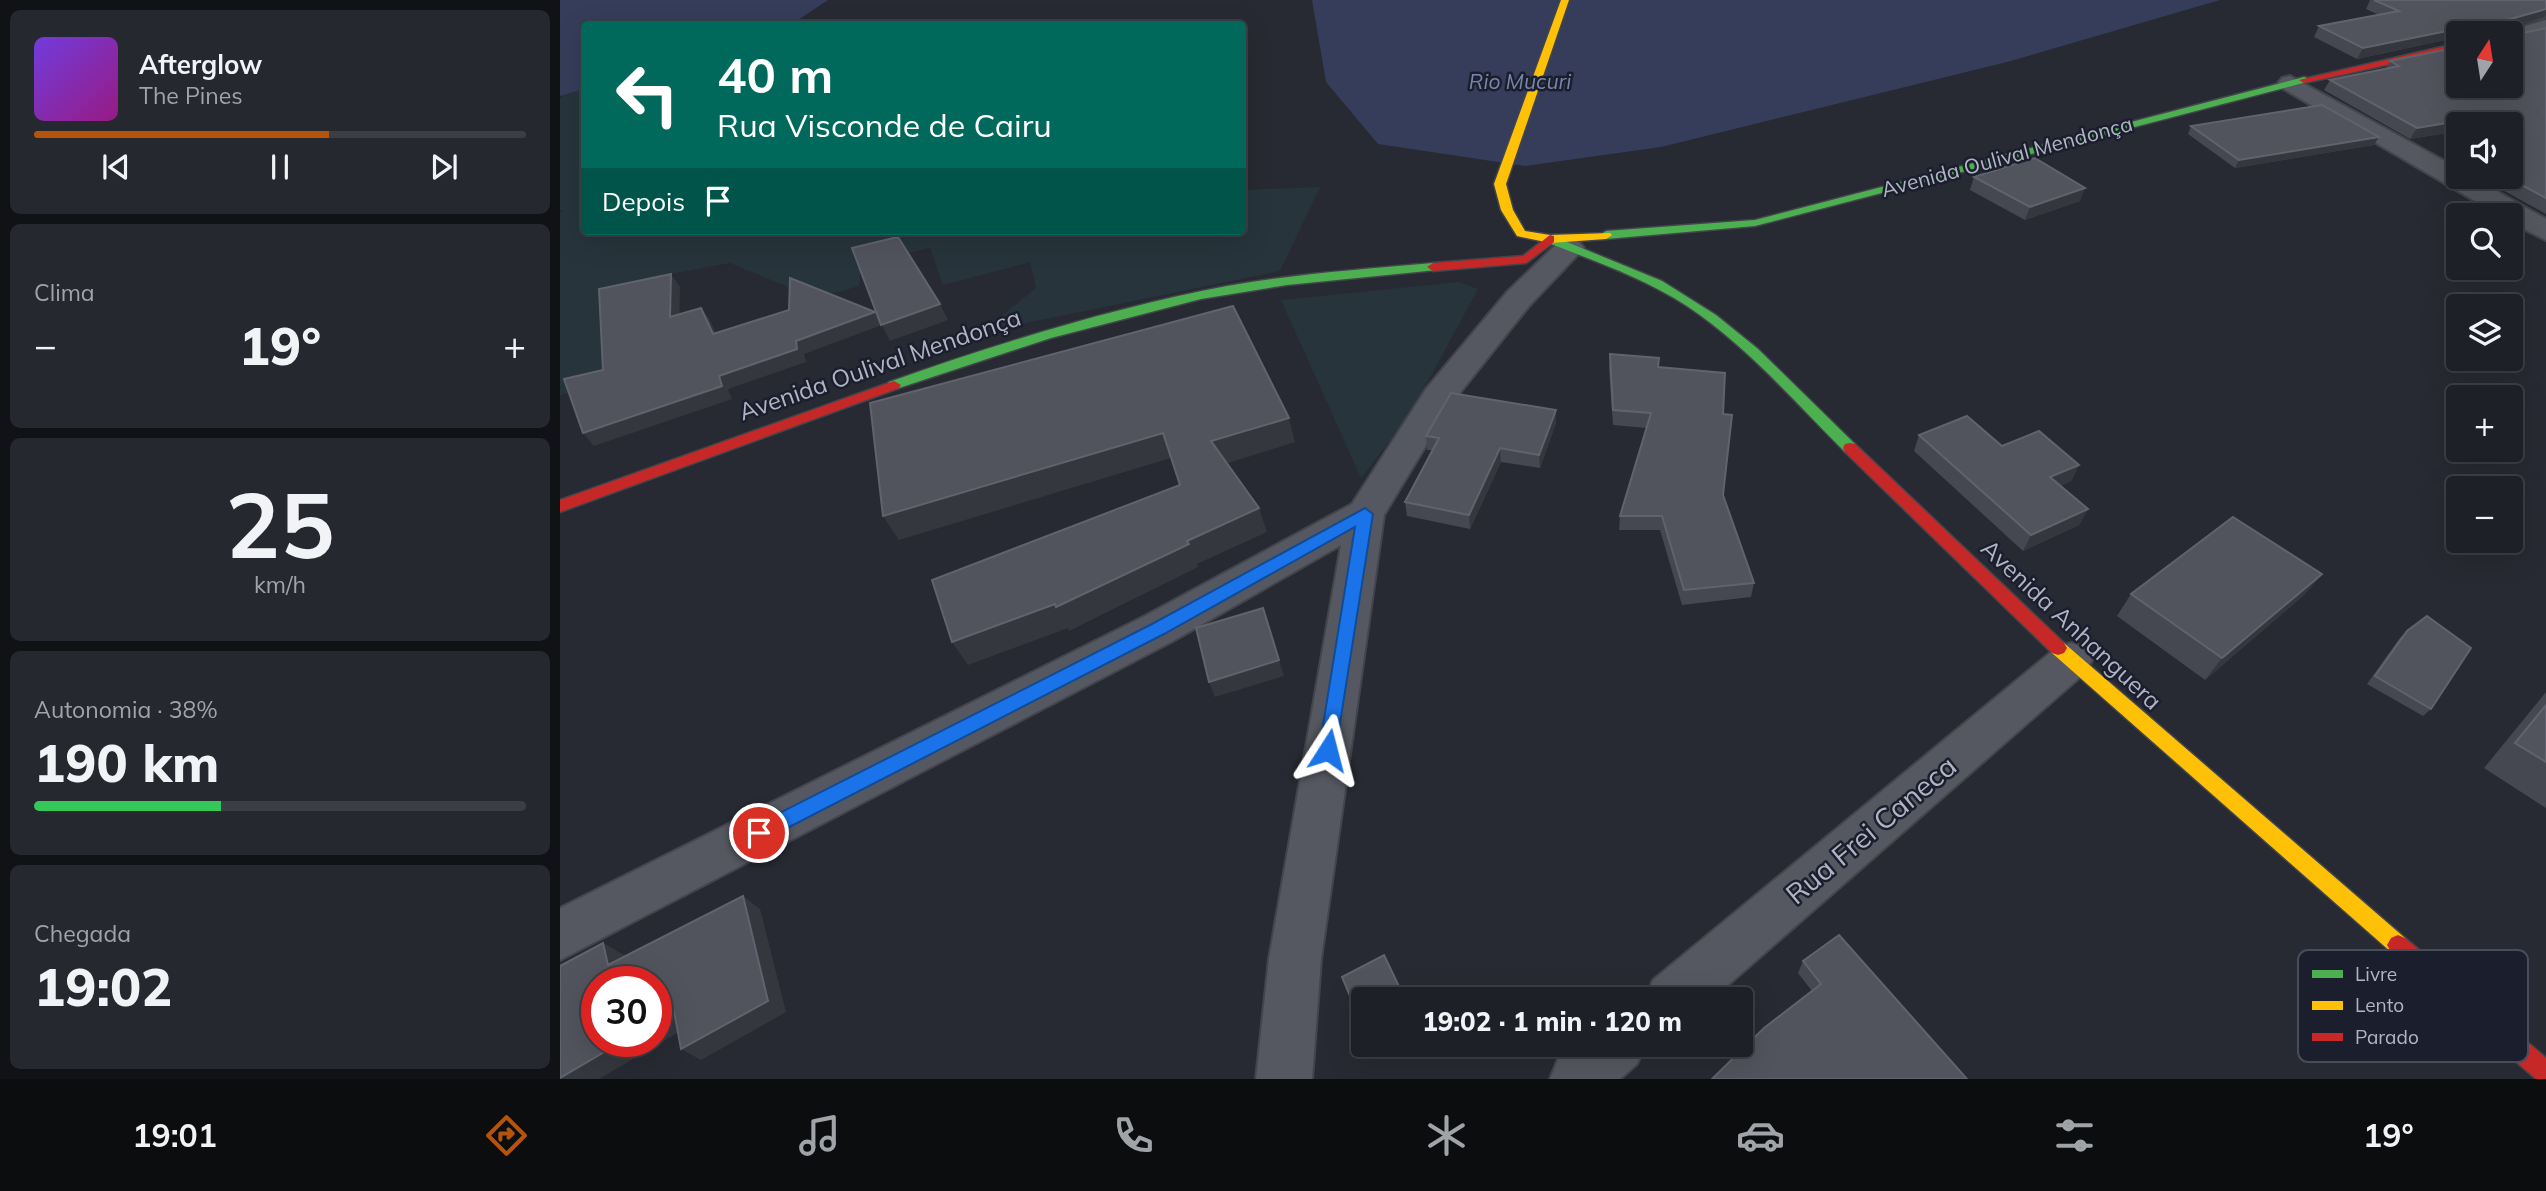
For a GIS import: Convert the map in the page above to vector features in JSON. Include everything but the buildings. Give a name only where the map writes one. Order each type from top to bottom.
[{"type":"street","name":"Avenida Oulival Mendonça","points":[[1560,244],[1521,234],[1507,210],[1500,184],[1565,0]]},
{"type":"street","points":[[2524,31],[2546,27]]},
{"type":"street","name":"Avenida Oulival Mendonça","points":[[560,506],[992,350],[1202,295],[1327,277],[1526,259],[1560,244],[1755,223],[2290,83],[2446,49]]},
{"type":"street","points":[[2290,83],[2494,203]]},
{"type":"street","points":[[2523,203],[2546,198]]},
{"type":"street","points":[[2523,219],[2546,231]]},
{"type":"street","points":[[1284,1079],[1295,959],[1365,514],[1438,397],[1560,244]]},
{"type":"street","name":"Avenida Anhanguera","points":[[1560,244],[1653,281],[1693,304],[1727,330],[2071,660],[2405,950]]},
{"type":"street","points":[[560,935],[1158,629],[1365,514]]},
{"type":"street","name":"Rua Frei Caneca","points":[[1686,987],[2071,660]]},
{"type":"street","points":[[1578,1079],[1604,1057]]},
{"type":"street","name":"Avenida Anhanguera","points":[[2528,1057],[2546,1073]]},
{"type":"shaded area","points":[[581,83],[581,235],[1246,235],[1246,190],[1320,187],[1280,271],[982,332],[1036,288],[1030,262],[943,285],[930,248],[861,264],[859,286],[835,293],[798,291],[730,263],[658,276],[603,305],[599,325],[650,314],[677,368],[560,395],[560,212],[563,211],[560,210],[560,99],[573,84]]},
{"type":"shaded area","points":[[1459,282],[1478,289],[1409,416],[1361,478],[1281,300]]},
{"type":"water","points":[[560,0],[828,0],[796,21],[581,21],[581,90],[560,96]]},
{"type":"water","name":"Rio Mucuri","points":[[1312,0],[2220,0],[2007,62],[1661,147],[1525,166],[1378,144],[1326,82]]},
{"type":"traffic: fast","points":[[1606,235],[1755,223],[2304,80]]},
{"type":"traffic: fast","points":[[1550,239],[1658,284],[1712,317],[1753,352],[1850,448]]},
{"type":"traffic: fast","points":[[894,385],[1046,335],[1201,295],[1287,281],[1433,267]]},
{"type":"traffic: slow","points":[[1565,0],[1500,184],[1507,210],[1521,234],[1550,239],[1606,235]]},
{"type":"traffic: slow","points":[[2058,648],[2398,945]]},
{"type":"traffic: jam","points":[[2304,80],[2446,49]]},
{"type":"traffic: jam","points":[[1433,267],[1526,259],[1550,239]]},
{"type":"traffic: jam","points":[[560,506],[894,385]]},
{"type":"traffic: jam","points":[[1850,448],[2058,648]]},
{"type":"traffic: jam","points":[[2398,945],[2404,950]]},
{"type":"traffic: jam","points":[[2528,1057],[2546,1073]]},
{"type":"route","points":[[759,833],[1158,629],[1365,514],[1328,750]]}]
